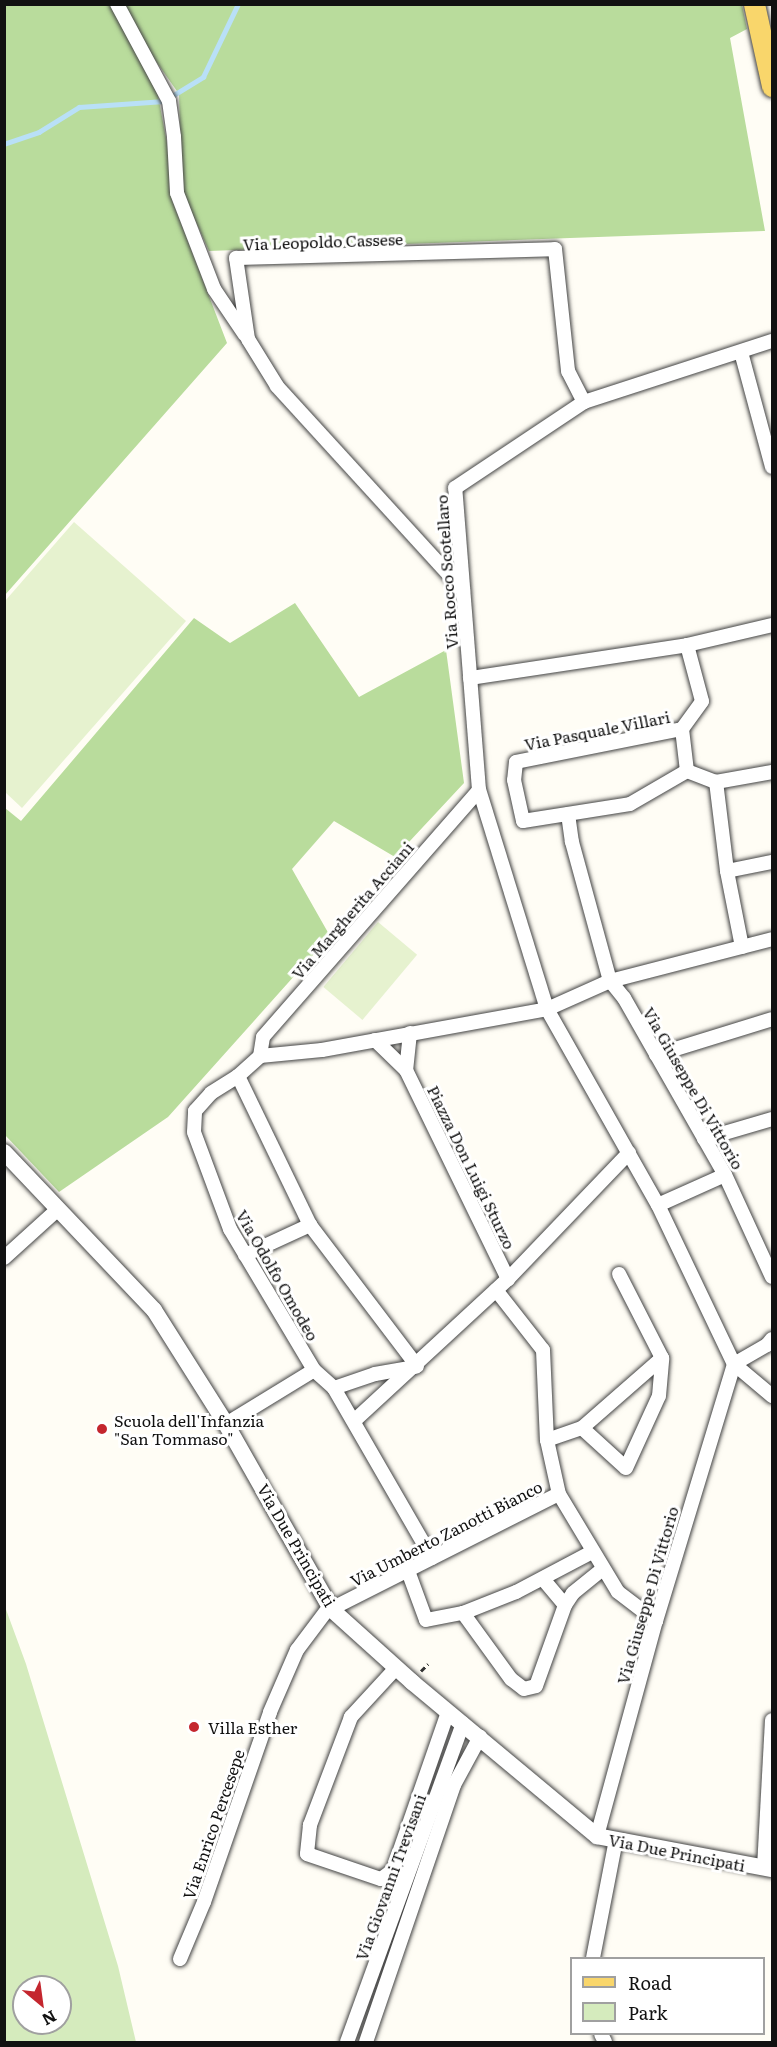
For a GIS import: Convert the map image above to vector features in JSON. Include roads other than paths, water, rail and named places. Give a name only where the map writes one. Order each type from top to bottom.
[{"type":"main road","points":[[754,4],[772,86]]},
{"type":"street","points":[[117,4],[169,102],[174,137],[177,193],[192,233],[214,289],[248,339]]},
{"type":"street","name":"Via Leopoldo Cassese","points":[[463,590],[277,386],[248,339],[236,258],[555,249],[568,371],[584,402]]},
{"type":"street","name":"Via Rocco Scotellaro","points":[[479,790],[455,488],[584,402],[772,341]]},
{"type":"street","points":[[741,352],[772,467]]},
{"type":"street","points":[[470,678],[687,645],[772,626]]},
{"type":"street","name":"Via Pasquale Villari","points":[[687,645],[702,701],[682,729],[687,771]]},
{"type":"street","name":"Via Pasquale Villari","points":[[568,814],[523,821],[514,780],[516,762],[682,729]]},
{"type":"street","points":[[610,981],[572,842],[568,814],[630,804],[687,771],[716,782],[772,772]]},
{"type":"street","points":[[716,782],[727,871],[742,947]]},
{"type":"street","points":[[479,790],[547,1010],[658,1205],[734,1364],[772,1396]]},
{"type":"street","name":"Via Margherita Acciani","points":[[261,1056],[263,1036],[479,790]]},
{"type":"street","points":[[727,871],[772,862]]},
{"type":"street","points":[[417,1366],[310,1225],[238,1076],[261,1056],[322,1050],[547,1010],[610,981],[772,939]]},
{"type":"street","name":"Via Giuseppe Di Vittorio","points":[[610,981],[624,998],[725,1175],[772,1277]]},
{"type":"street","points":[[656,1055],[772,1019]]},
{"type":"street","points":[[406,1070],[410,1033]]},
{"type":"street","name":"Piazza Don Luigi Sturzo","points":[[375,1040],[406,1070],[508,1279]]},
{"type":"street","name":"Via Odolfo Omodeo","points":[[238,1076],[211,1093],[195,1111],[194,1132],[230,1229],[314,1370],[334,1388],[432,1558]]},
{"type":"street","points":[[704,1139],[772,1119]]},
{"type":"street","name":"Via Due Principati","points":[[4,1152],[154,1310],[226,1424],[330,1607],[396,1668],[597,1836],[768,1868]]},
{"type":"street","points":[[354,1421],[417,1366],[508,1279],[628,1153]]},
{"type":"street","points":[[658,1205],[725,1175]]},
{"type":"street","points":[[4,1258],[58,1209]]},
{"type":"street","points":[[245,1255],[310,1225]]},
{"type":"street","points":[[582,1428],[626,1468],[659,1396],[662,1358],[619,1274]]},
{"type":"street","name":"Via Umberto Zanotti Bianco","points":[[330,1607],[408,1571],[558,1494],[548,1440],[543,1350],[495,1290]]},
{"type":"street","points":[[734,1364],[767,1345],[772,1339]]},
{"type":"street","points":[[548,1440],[582,1428],[662,1358]]},
{"type":"street","name":"Via Giuseppe Di Vittorio","points":[[597,1836],[656,1621],[734,1364]]},
{"type":"street","points":[[334,1388],[375,1374],[417,1366]]},
{"type":"street","points":[[226,1424],[314,1370]]},
{"type":"street","points":[[558,1494],[618,1592],[656,1621]]},
{"type":"street","points":[[408,1571],[426,1620],[463,1613],[543,1579],[592,1552]]},
{"type":"street","points":[[463,1613],[511,1679],[524,1689],[536,1686],[565,1605],[573,1593],[603,1569]]},
{"type":"street","points":[[543,1579],[565,1605]]},
{"type":"street","name":"Via Enrico Percesepe","points":[[180,1959],[204,1902],[270,1712],[297,1650],[330,1607]]},
{"type":"street","points":[[396,1668],[351,1717],[310,1825],[307,1854],[381,1879],[393,1870],[448,1712]]},
{"type":"street","points":[[768,1868],[772,1720]]},
{"type":"street","name":"Via Giovanni Trevisani","points":[[347,2043],[463,1723]]},
{"type":"street","name":"Via Giovanni Trevisani","points":[[366,2043],[454,1785],[480,1737]]},
{"type":"street","points":[[593,1957],[616,1840]]},
{"type":"waterway","points":[[4,144],[39,132],[79,107],[164,101],[203,77],[238,4]]},
{"type":"place","name":"Scuola dell'Infanzia \"San Tommaso\"","points":[[102,1429]]},
{"type":"place","name":"Villa Esther","points":[[194,1727]]}]
